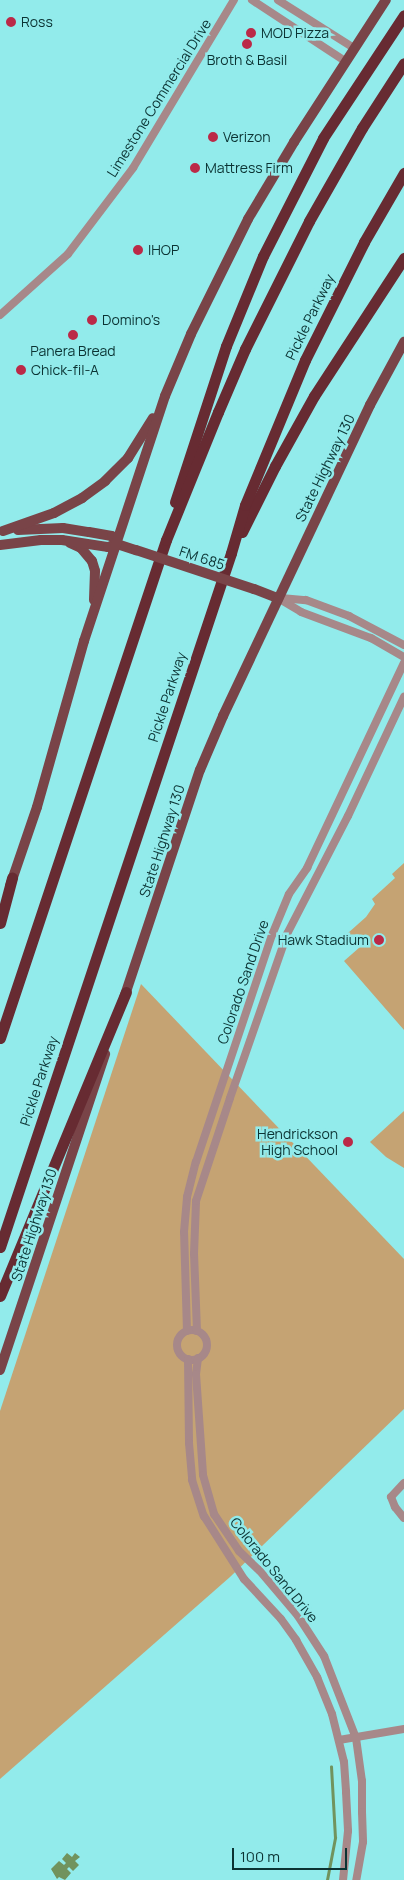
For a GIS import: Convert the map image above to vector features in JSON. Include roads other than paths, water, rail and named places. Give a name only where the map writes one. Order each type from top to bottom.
[{"type":"highway","points":[[166,540],[180,485],[226,346],[263,256],[323,138],[404,15]]},
{"type":"highway","points":[[0,1038],[166,540],[222,403],[282,272],[335,173],[404,63]]},
{"type":"highway","name":"Pickle Parkway","points":[[0,1247],[231,553],[245,504],[260,464],[305,360],[348,274],[404,173]]},
{"type":"highway","points":[[231,553],[275,466],[314,396],[404,258]]},
{"type":"highway","points":[[0,923],[12,878]]},
{"type":"highway","points":[[0,1296],[126,992]]},
{"type":"main road","points":[[0,916],[37,807],[94,610],[165,396],[191,334],[248,219],[386,0]]},
{"type":"main road","name":"State Highway 130","points":[[0,1370],[200,770],[241,674],[370,405],[404,342]]},
{"type":"main road","points":[[2,531],[54,513],[82,498],[105,480],[128,458],[148,428],[165,396]]},
{"type":"main road","name":"FM 685","points":[[2,531],[63,528],[112,536],[117,544]]},
{"type":"main road","points":[[62,540],[80,548],[92,561],[95,571],[94,610]]},
{"type":"main road","name":"FM 685","points":[[0,545],[22,541],[62,540],[108,547],[117,544],[278,598]]},
{"type":"street","name":"Limestone Commercial Drive","points":[[0,316],[68,254],[134,168],[234,0]]},
{"type":"street","points":[[252,0],[346,61]]},
{"type":"street","points":[[278,0],[354,48]]},
{"type":"street","points":[[278,598],[306,600],[349,616],[404,645]]},
{"type":"street","points":[[278,598],[301,612],[371,638],[404,657]]},
{"type":"street","name":"Colorado Sand Drive","points":[[187,1331],[184,1232],[187,1197],[199,1153],[272,935],[290,894],[312,859],[404,664]]},
{"type":"street","name":"Colorado Sand Drive","points":[[197,1331],[194,1254],[196,1201],[252,1032],[281,952],[301,904],[348,816],[404,697]]},
{"type":"street","points":[[272,935],[281,952]]},
{"type":"street","points":[[187,1331],[197,1331],[204,1337],[206,1347],[198,1358],[188,1359],[180,1354],[177,1346],[180,1336],[187,1331]]},
{"type":"street","name":"Colorado Sand Drive","points":[[198,1358],[196,1374],[198,1413],[206,1490],[214,1514],[239,1551],[259,1570],[298,1616],[326,1659],[356,1738],[362,1781],[362,1842],[356,1880]]},
{"type":"street","name":"Colorado Sand Drive","points":[[188,1359],[189,1443],[192,1480],[204,1516],[244,1579],[296,1640],[317,1677],[332,1714],[344,1762],[348,1831],[343,1880]]},
{"type":"street","points":[[404,1483],[391,1497],[395,1507],[404,1518]]},
{"type":"street","points":[[196,1493],[206,1490]]},
{"type":"street","points":[[339,1740],[404,1729]]},
{"type":"waterway","points":[[327,1880],[335,1838],[331,1767]]},
{"type":"place","name":"Ross","points":[[11,22]]},
{"type":"place","name":"MOD Pizza","points":[[251,33]]},
{"type":"place","name":"Broth & Basil","points":[[247,44]]},
{"type":"place","name":"Verizon","points":[[213,137]]},
{"type":"place","name":"Mattress Firm","points":[[195,168]]},
{"type":"place","name":"IHOP","points":[[138,250]]},
{"type":"place","name":"Domino's","points":[[92,320]]},
{"type":"place","name":"Panera Bread","points":[[73,335]]},
{"type":"place","name":"Chick-fil-A","points":[[21,370]]},
{"type":"place","name":"Hawk Stadium","points":[[379,940]]},
{"type":"place","name":"Hendrickson High School","points":[[348,1142]]}]
